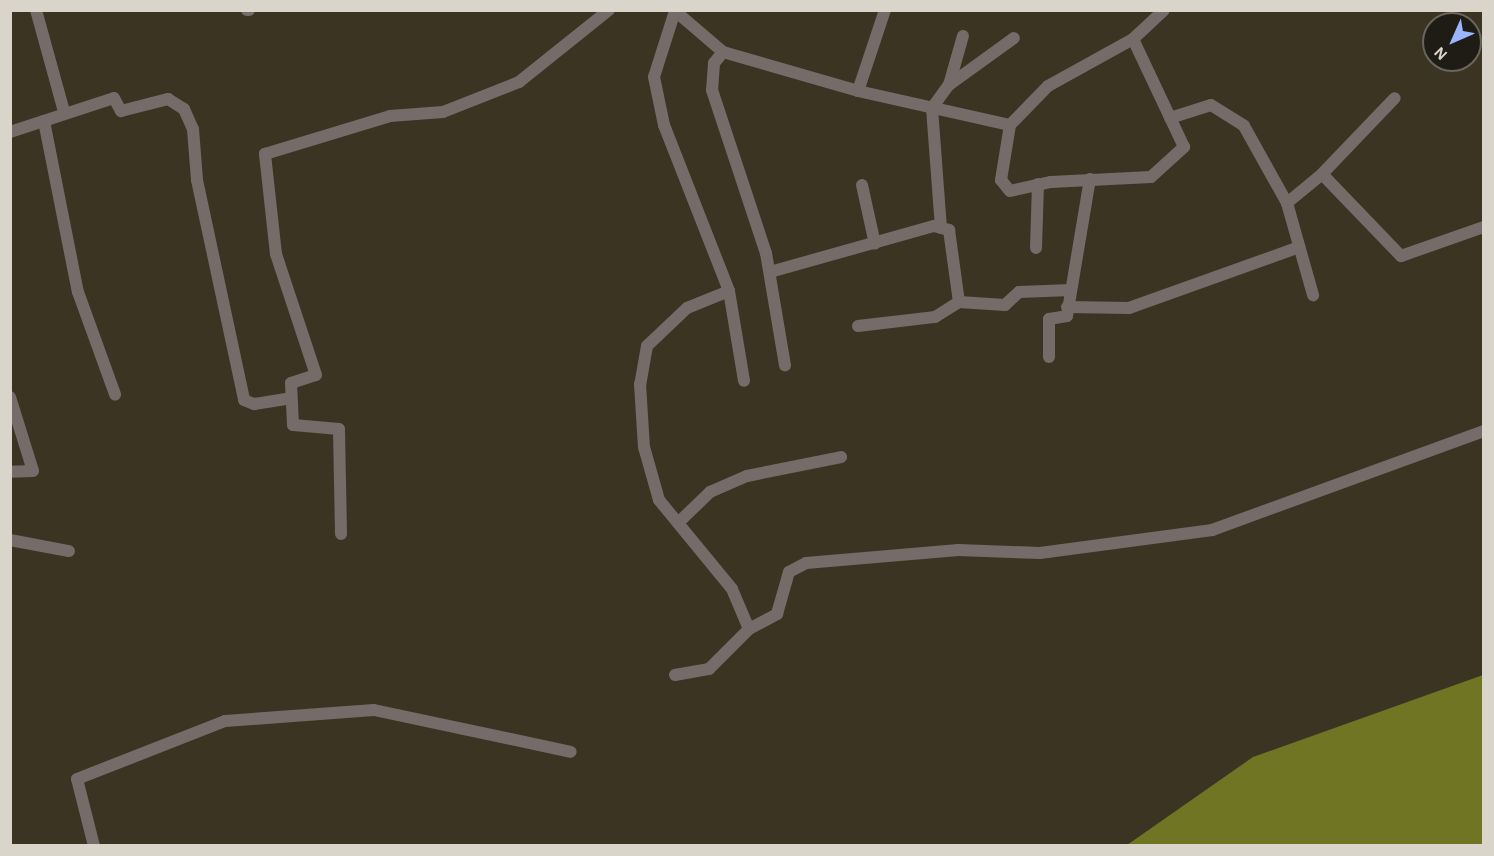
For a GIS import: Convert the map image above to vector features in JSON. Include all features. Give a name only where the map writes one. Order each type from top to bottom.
[{"type":"street","points":[[36,10],[64,112]]},
{"type":"street","points":[[341,534],[339,429],[293,425],[291,383],[316,375],[276,254],[265,154],[390,117],[444,112],[519,82],[609,10]]},
{"type":"street","points":[[858,91],[885,10]]},
{"type":"street","points":[[1133,39],[1184,147],[1151,177],[1038,184],[1010,191],[1001,180],[1010,125],[1048,86],[1133,39],[1164,10]]},
{"type":"street","points":[[744,381],[729,291],[664,125],[654,77],[675,11],[723,52],[858,91],[1010,125]]},
{"type":"street","points":[[949,86],[963,36]]},
{"type":"street","points":[[941,228],[932,108],[949,86],[1014,38]]},
{"type":"street","points":[[723,52],[714,63],[712,90],[770,272],[785,365]]},
{"type":"street","points":[[10,132],[64,112],[114,98],[121,111],[168,99],[184,109],[193,129],[197,180],[244,400],[254,404],[291,398]]},
{"type":"street","points":[[1287,202],[1322,174],[1395,98]]},
{"type":"street","points":[[1170,118],[1211,105],[1222,109],[1244,126],[1287,202],[1313,295]]},
{"type":"street","points":[[44,121],[78,292],[115,394]]},
{"type":"street","points":[[1322,174],[1401,256],[1484,227]]},
{"type":"street","points":[[1049,357],[1049,319],[1067,316],[1090,179]]},
{"type":"street","points":[[1036,248],[1038,184]]},
{"type":"street","points":[[862,185],[875,243]]},
{"type":"street","points":[[770,272],[875,243],[941,228],[949,230],[959,302]]},
{"type":"street","points":[[1067,307],[1129,308],[1299,247]]},
{"type":"street","points":[[858,326],[935,317],[959,302],[1005,305],[1019,292],[1071,290]]},
{"type":"street","points":[[729,291],[687,308],[647,346],[640,384],[644,447],[659,500],[732,589],[749,629]]},
{"type":"street","points":[[10,397],[33,471],[10,472]]},
{"type":"street","points":[[675,675],[710,669],[749,629],[777,614],[789,572],[806,563],[958,550],[1040,553],[1212,530],[1484,431]]},
{"type":"street","points":[[678,523],[710,492],[747,476],[841,457]]},
{"type":"street","points":[[10,540],[69,550]]},
{"type":"street","points":[[94,846],[77,779],[225,721],[374,710],[571,752]]},
{"type":"green space","points":[[1483,675],[1483,845],[1127,845],[1253,757]]}]
